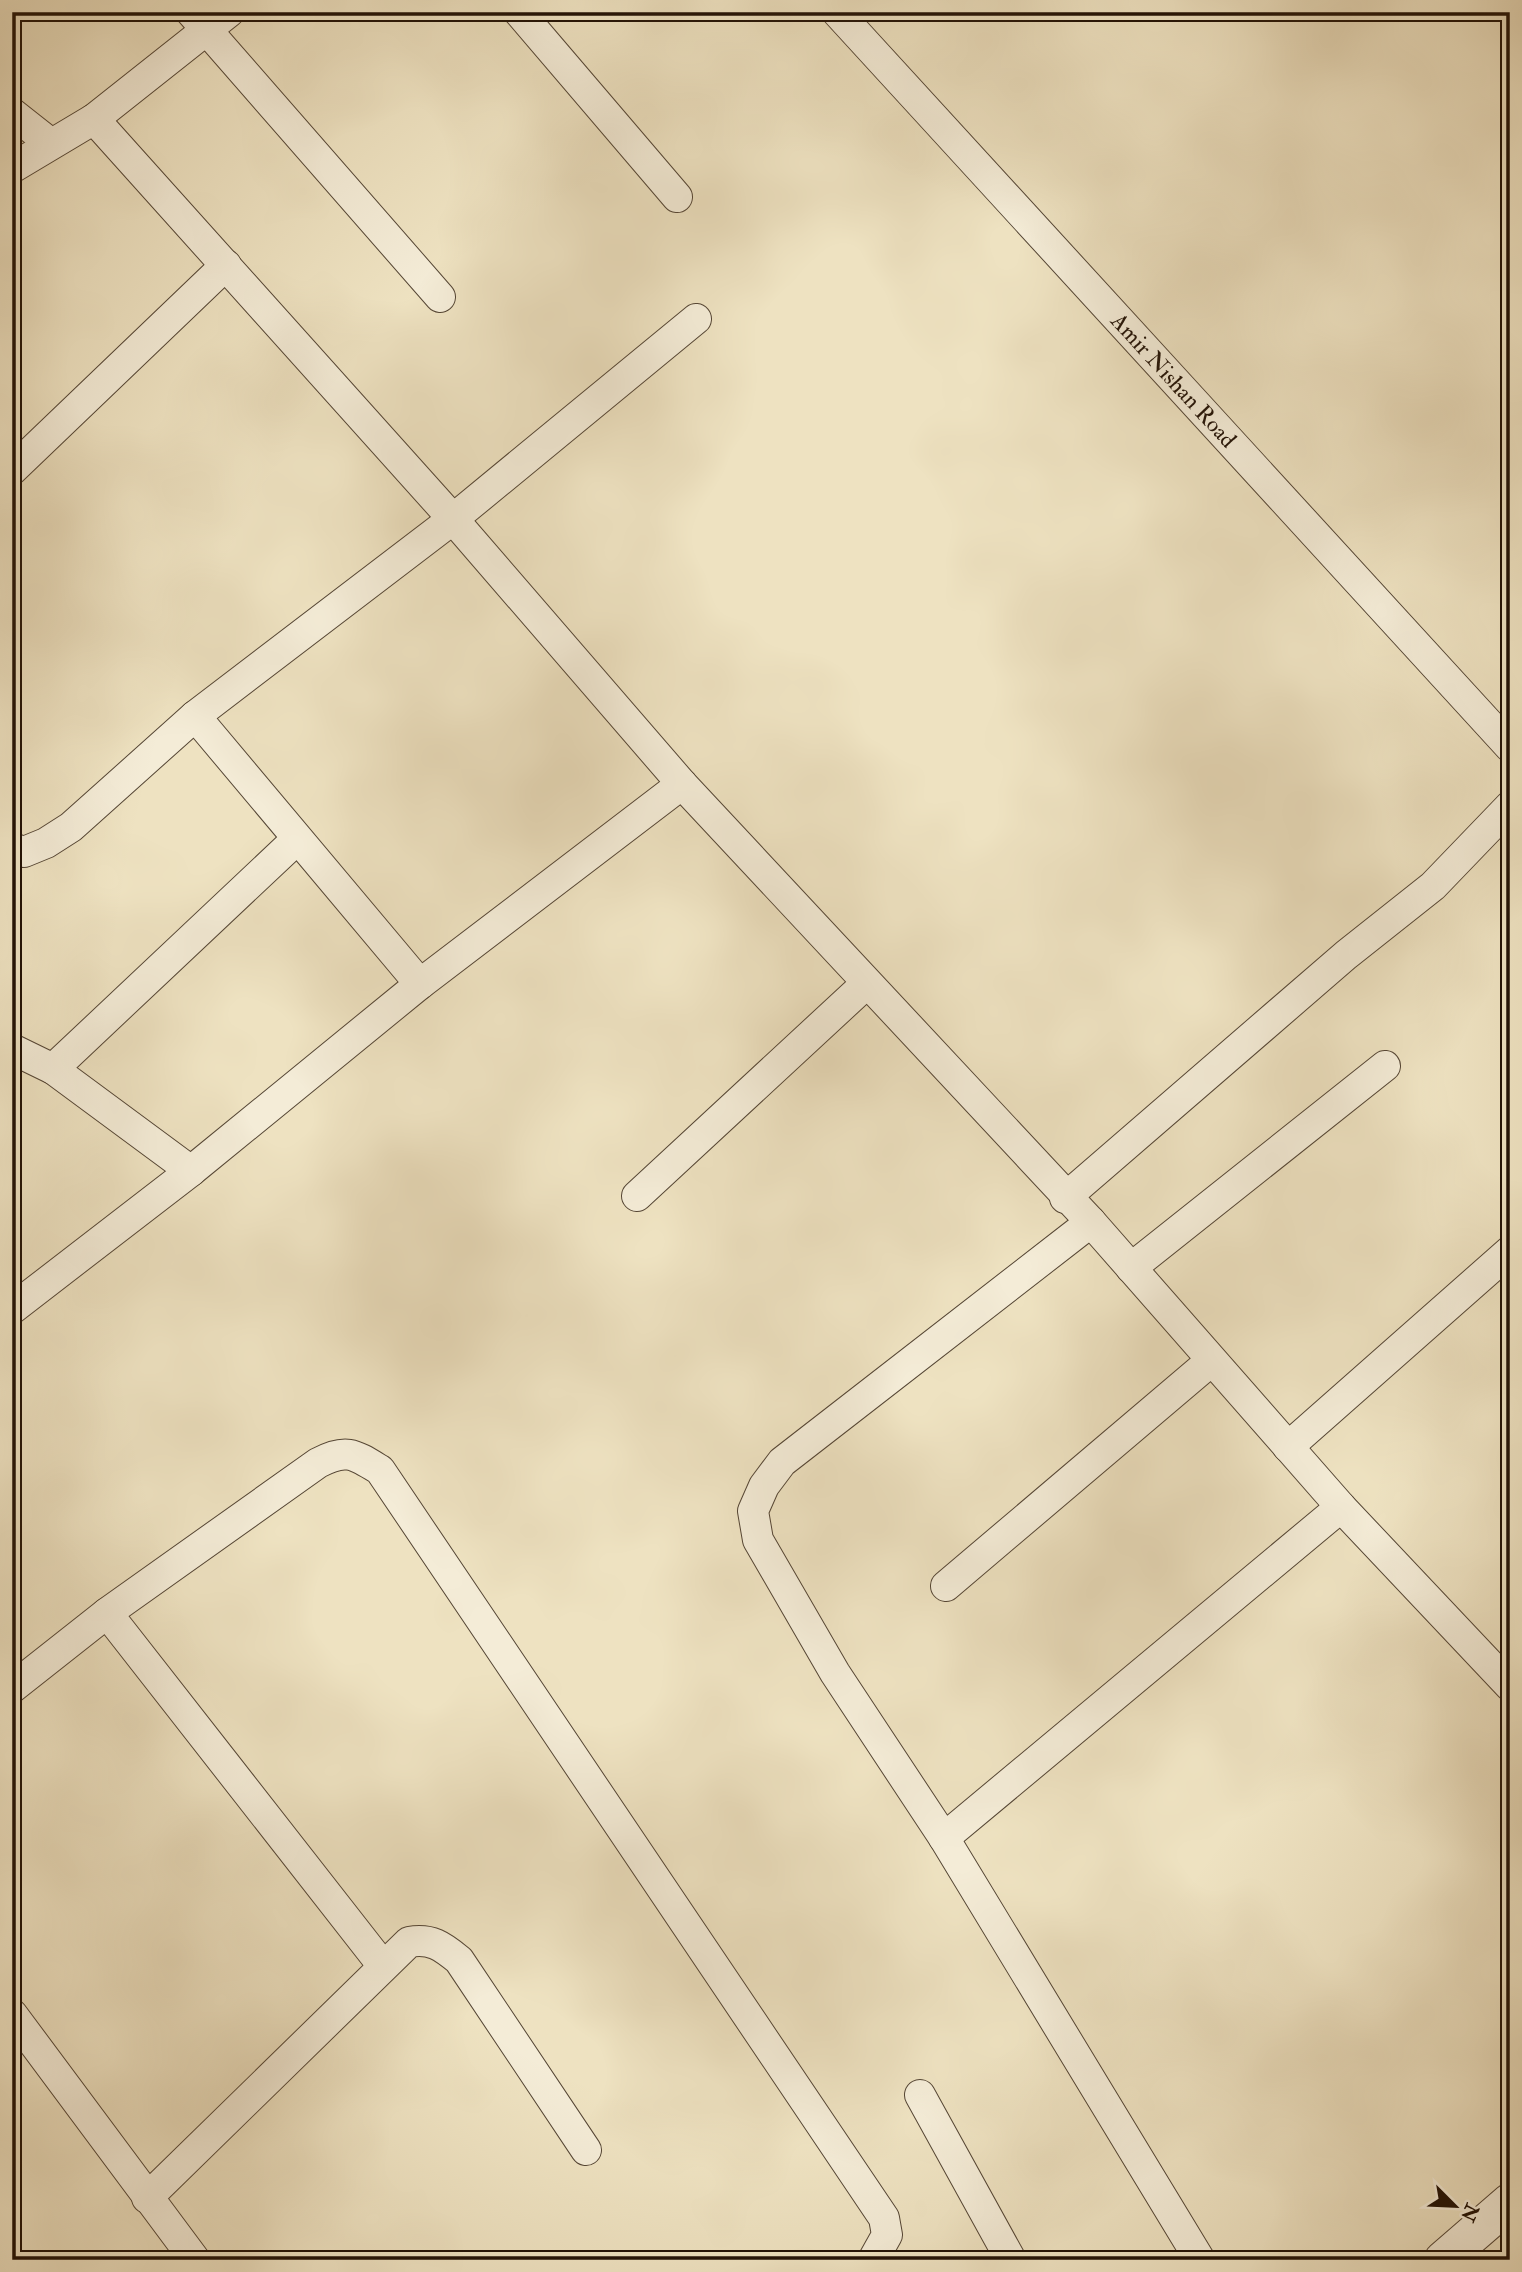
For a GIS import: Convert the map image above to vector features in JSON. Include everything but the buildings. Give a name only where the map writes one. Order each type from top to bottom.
[{"type":"street","points":[[519,12],[677,197]]},
{"type":"street","name":"Amir Nishan Road","points":[[837,12],[1510,747]]},
{"type":"street","points":[[12,168],[94,119],[209,18],[440,297]]},
{"type":"street","points":[[12,113],[50,143]]},
{"type":"street","points":[[94,119],[453,519],[682,784],[1065,1198],[1091,1222],[1341,1507],[1510,1686]]},
{"type":"street","points":[[12,470],[226,265]]},
{"type":"street","points":[[12,848],[24,852],[36,848],[71,827],[195,716],[453,519],[696,319]]},
{"type":"street","points":[[195,716],[296,840],[420,984]]},
{"type":"street","points":[[12,1309],[191,1171],[420,984],[682,784]]},
{"type":"street","points":[[1065,1198],[1346,955],[1433,886],[1510,806]]},
{"type":"street","points":[[53,1069],[296,840]]},
{"type":"street","points":[[637,1196],[867,983]]},
{"type":"street","points":[[12,1049],[53,1069],[191,1171]]},
{"type":"street","points":[[1131,1268],[1385,1066]]},
{"type":"street","points":[[1091,1222],[782,1462],[764,1486],[753,1511],[758,1540],[795,1608],[944,1838],[1200,2260]]},
{"type":"street","points":[[1287,1447],[1510,1251]]},
{"type":"street","points":[[946,1586],[1211,1361]]},
{"type":"street","points":[[12,1688],[107,1613],[318,1463],[337,1453],[356,1455],[380,1470],[884,2218],[887,2235],[873,2260]]},
{"type":"street","points":[[944,1838],[1341,1507]]},
{"type":"street","points":[[107,1613],[383,1966]]},
{"type":"street","points":[[148,2198],[383,1966],[409,1942],[426,1939],[451,1954],[586,2150]]},
{"type":"street","points":[[12,2014],[195,2260]]},
{"type":"street","points":[[920,2095],[1011,2260]]},
{"type":"street","points":[[1443,2260],[1508,2208]]}]
